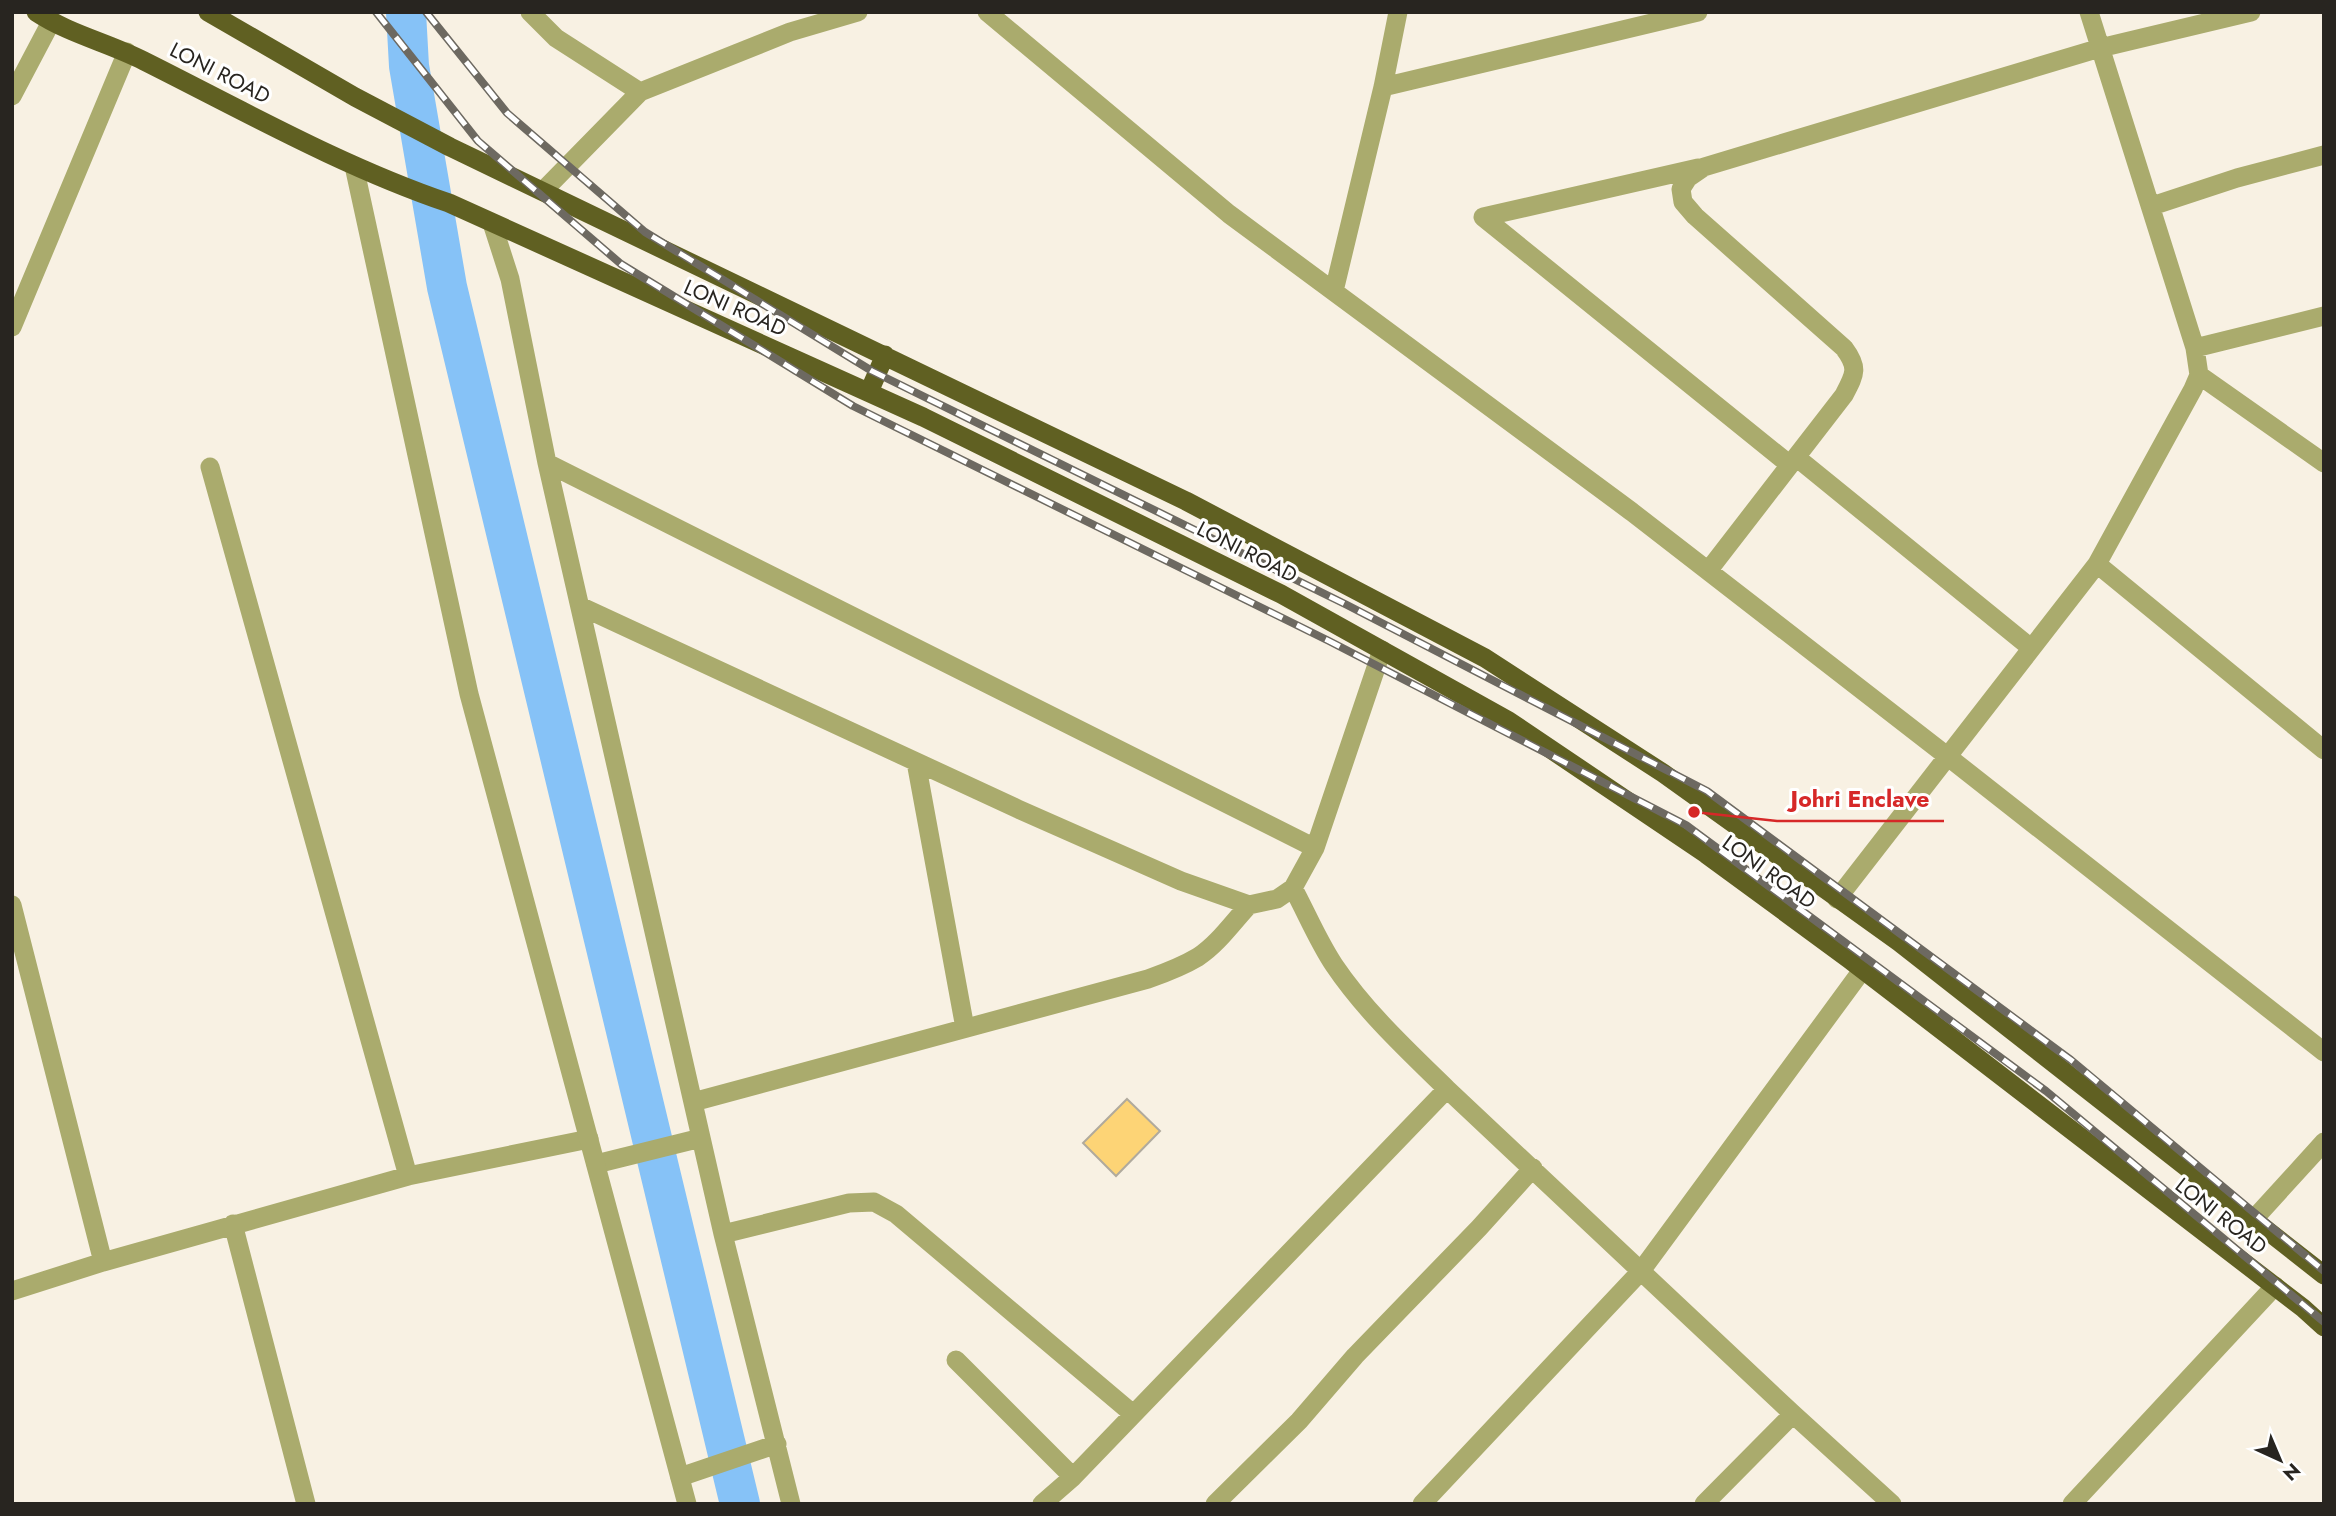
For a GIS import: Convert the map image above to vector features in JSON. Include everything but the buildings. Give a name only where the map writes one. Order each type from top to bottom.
[{"type":"highway","name":"LONI ROAD","points":[[208,12],[355,97],[450,147],[1186,501],[1485,658],[1663,773],[1899,942],[2324,1275]]},
{"type":"highway","name":"LONI ROAD","points":[[43,17],[127,52],[400,187],[449,203],[923,417],[1281,594],[1509,721],[1706,854],[1863,969],[2275,1286],[2324,1327]]},
{"type":"highway","points":[[869,393],[885,355]]},
{"type":"street","points":[[530,12],[555,38],[640,92]]},
{"type":"street","points":[[544,190],[640,92],[790,32],[858,12]]},
{"type":"street","points":[[987,12],[1229,214],[1708,571],[2324,1052]]},
{"type":"street","points":[[1334,291],[1383,87],[1398,12]]},
{"type":"street","points":[[1383,87],[1698,12]]},
{"type":"street","points":[[1837,899],[2097,564],[2199,375],[2195,348],[2152,206],[2089,12]]},
{"type":"street","points":[[2031,648],[1483,217],[1704,167],[2100,48],[2251,12]]},
{"type":"street","points":[[12,96],[43,17]]},
{"type":"street","points":[[12,327],[127,52]]},
{"type":"street","points":[[2152,206],[2236,178],[2324,155]]},
{"type":"street","points":[[354,166],[469,694],[687,1504]]},
{"type":"street","points":[[1704,167],[1688,178],[1681,189],[1683,201],[1695,216],[1844,348],[1853,360],[1855,375],[1844,395],[1708,571]]},
{"type":"street","points":[[492,223],[510,279],[547,463],[723,1234],[791,1504]]},
{"type":"street","points":[[2195,348],[2324,316]]},
{"type":"street","points":[[2199,375],[2324,463]]},
{"type":"street","points":[[547,463],[1315,848]]},
{"type":"street","points":[[210,467],[408,1176]]},
{"type":"street","points":[[2097,564],[2324,750]]},
{"type":"street","points":[[580,606],[1181,881],[1248,905],[1277,899],[1293,888],[1315,848],[1382,650]]},
{"type":"street","points":[[916,762],[965,1028]]},
{"type":"street","points":[[1293,888],[1333,964],[1361,1000],[1447,1089],[1892,1504]]},
{"type":"street","points":[[12,905],[103,1262]]},
{"type":"street","points":[[693,1102],[1135,983],[1173,970],[1200,956],[1248,905]]},
{"type":"street","points":[[1422,1504],[1641,1271],[1863,969]]},
{"type":"street","points":[[1042,1504],[1073,1477],[1447,1089]]},
{"type":"street","points":[[596,1164],[701,1138]]},
{"type":"street","points":[[12,1292],[103,1262],[408,1176],[589,1139]]},
{"type":"street","points":[[2253,1220],[2324,1142]]},
{"type":"street","points":[[1215,1504],[1299,1421],[1354,1356],[1479,1228],[1533,1168]]},
{"type":"street","points":[[723,1234],[849,1203],[874,1202],[896,1214],[1133,1413]]},
{"type":"street","points":[[233,1224],[306,1504]]},
{"type":"street","points":[[2072,1504],[2275,1286]]},
{"type":"street","points":[[956,1360],[1073,1477]]},
{"type":"street","points":[[1704,1504],[1793,1414]]},
{"type":"street","points":[[680,1477],[777,1444]]},
{"type":"waterway","points":[[406,12],[409,66],[447,287],[740,1504]]},
{"type":"railway","points":[[376,12],[478,141],[621,264],[853,406],[1329,641],[1686,825],[2046,1091],[2324,1322]]},
{"type":"railway","points":[[426,12],[507,113],[645,232],[872,371],[1347,605],[1707,791],[2071,1060],[2324,1271]]},
{"type":"place","name":"Johri Enclave","points":[[1694,812]]}]
